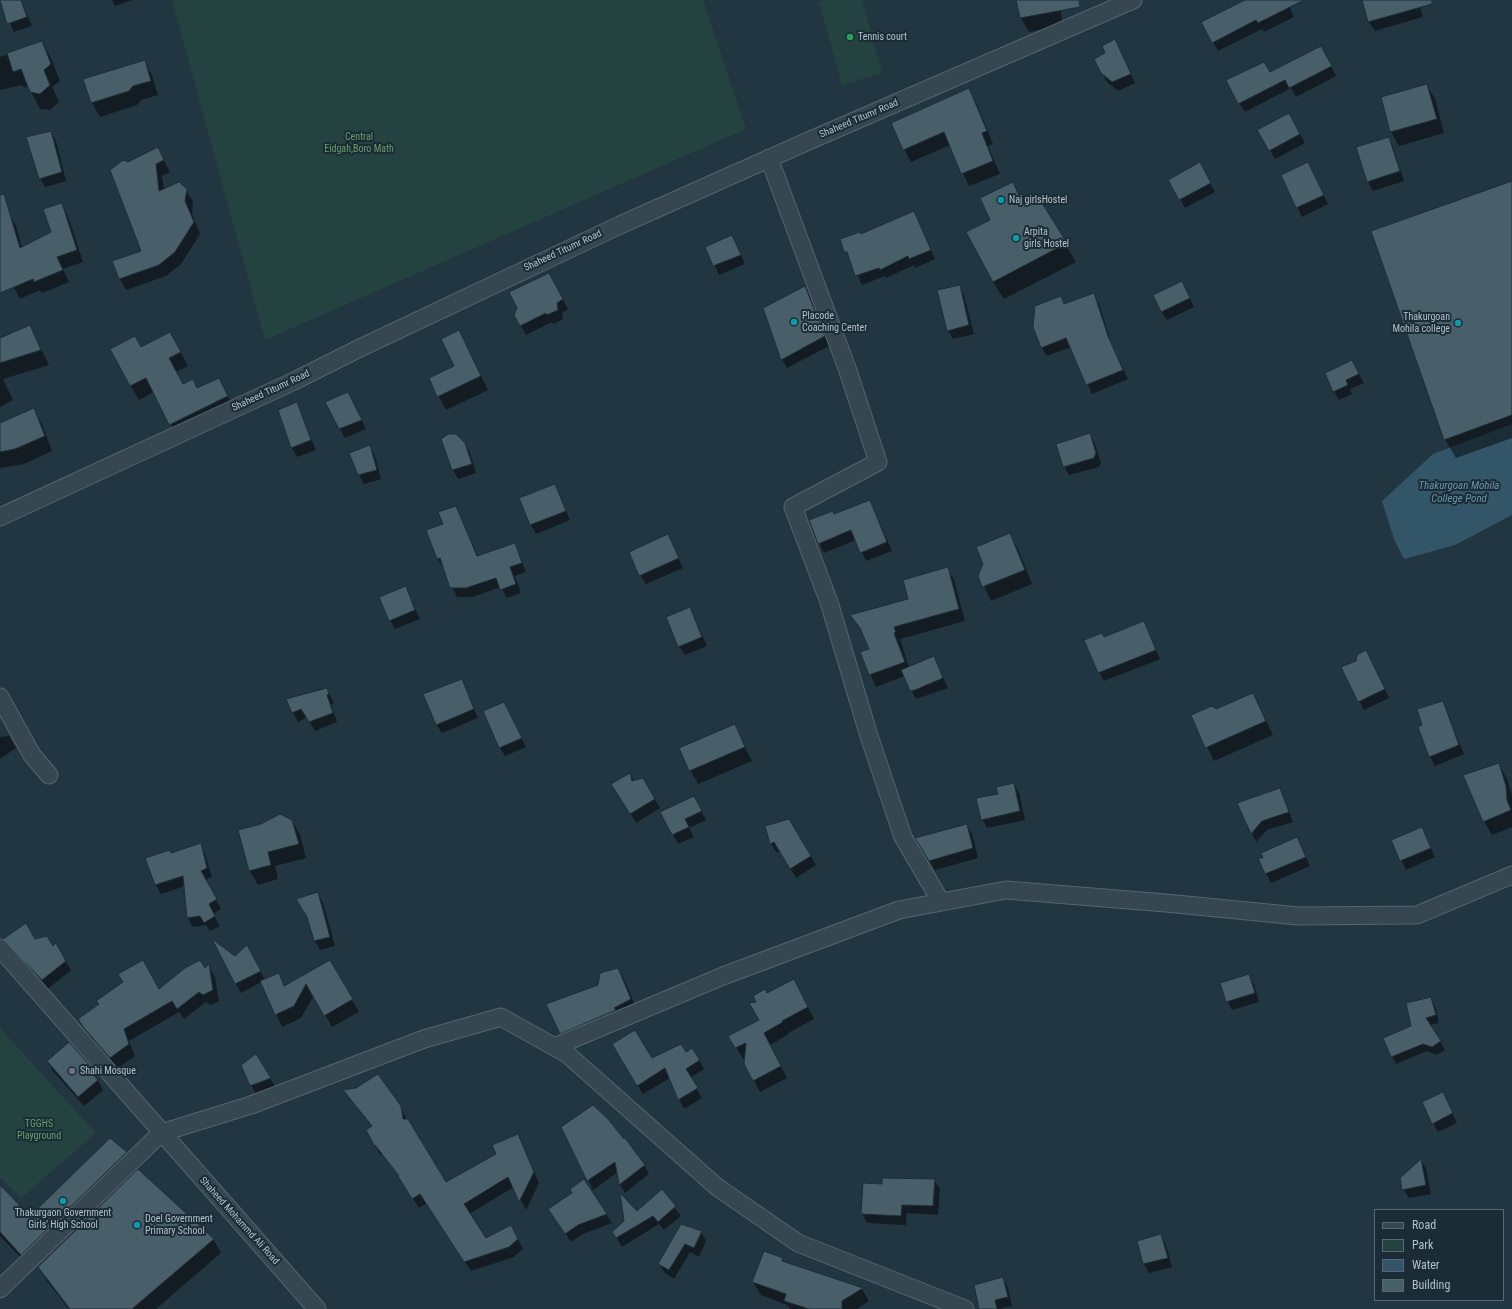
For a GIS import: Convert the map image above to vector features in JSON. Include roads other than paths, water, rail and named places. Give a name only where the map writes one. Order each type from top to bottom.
[{"type":"street","name":"Shaheed Titumr Road","points":[[0,517],[292,382],[374,341],[613,228],[769,158],[1134,0]]},
{"type":"street","points":[[769,158],[847,368],[878,462],[793,507],[829,602],[869,736],[903,837],[941,902]]},
{"type":"street","points":[[0,697],[32,755],[49,775]]},
{"type":"street","points":[[554,1047],[723,976],[891,913],[1006,890],[1166,903],[1298,916],[1417,915],[1512,875]]},
{"type":"street","name":"Shaheed Mohammd Ali Road","points":[[0,948],[317,1309]]},
{"type":"street","points":[[0,1289],[161,1133],[251,1105],[424,1039],[501,1017],[567,1054],[717,1187],[798,1243],[965,1309]]},
{"type":"water","name":"Thakurgoan Mohila College Pond","points":[[1512,424],[1512,515],[1455,545],[1404,559],[1394,539],[1382,501],[1433,454]]},
{"type":"place","name":"Tennis court","points":[[850,37]]},
{"type":"place","name":"Naj girlsHostel","points":[[1001,200]]},
{"type":"place","name":"Arpita girls Hostel","points":[[1016,238]]},
{"type":"place","name":"Placode Coaching Center","points":[[794,322]]},
{"type":"place","name":"Thakurgoan Mohila college","points":[[1458,323]]},
{"type":"place","name":"Shahi Mosque","points":[[72,1071]]},
{"type":"place","name":"Thakurgaon Government Girls' High School","points":[[63,1201]]},
{"type":"place","name":"Doel Government Primary School","points":[[137,1225]]},
{"type":"park label","name":"Central Eidgah,Boro Math","points":[[359,142]]},
{"type":"park label","name":"TGGHS Playground","points":[[39,1130]]}]
